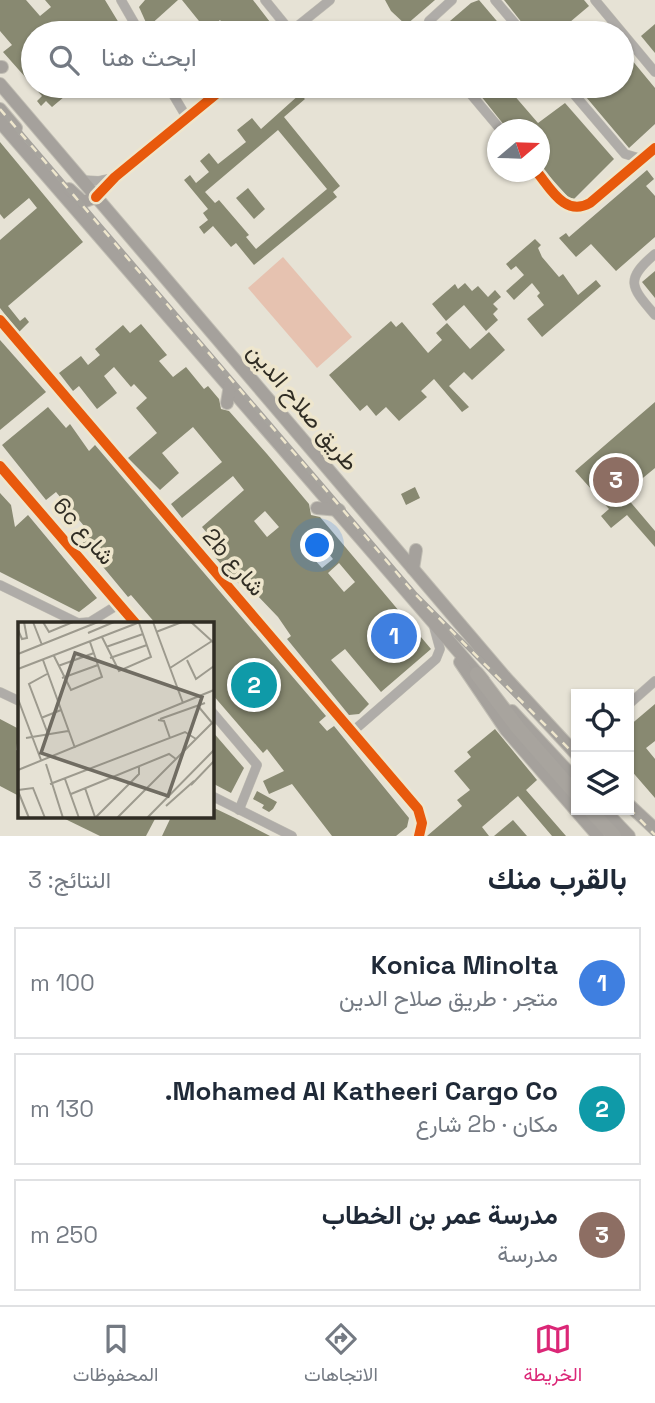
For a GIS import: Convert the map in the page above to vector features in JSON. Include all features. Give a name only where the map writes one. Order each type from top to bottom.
[{"type":"main road","name":"طريق صلاح الدين","points":[[0,84],[413,569],[574,752]]},
{"type":"main road","points":[[0,109],[78,200],[88,202],[96,197]]},
{"type":"main road","name":"طريق صلاح الدين","points":[[0,122],[339,510],[477,674],[571,775]]},
{"type":"main road","points":[[227,403],[230,385]]},
{"type":"main road","points":[[317,508],[339,510]]},
{"type":"main road","points":[[413,569],[416,550]]},
{"type":"main road","points":[[444,635],[492,712],[595,834]]},
{"type":"main road","points":[[477,674],[518,728],[571,788]]},
{"type":"main road","points":[[634,809],[655,829]]},
{"type":"main road","points":[[595,815],[614,836]]},
{"type":"main road","points":[[609,815],[629,836]]},
{"type":"street","points":[[265,0],[281,21]]},
{"type":"street","points":[[304,21],[330,0]]},
{"type":"street","points":[[431,21],[452,0]]},
{"type":"street","points":[[495,0],[513,21]]},
{"type":"street","points":[[595,0],[612,21]]},
{"type":"street","points":[[124,1],[134,21]]},
{"type":"street","points":[[634,47],[655,72]]},
{"type":"street","points":[[177,98],[190,116]]},
{"type":"street","points":[[96,197],[115,177],[212,98]]},
{"type":"street","points":[[474,98],[492,119]]},
{"type":"street","points":[[577,98],[625,154],[642,159]]},
{"type":"street","points":[[546,182],[564,203],[573,208],[590,203],[655,148]]},
{"type":"street","points":[[82,180],[99,181],[115,177]]},
{"type":"street","points":[[655,254],[636,270],[633,281],[636,292],[655,315]]},
{"type":"street","name":"2b شارع","points":[[0,320],[418,809],[422,823],[419,836]]},
{"type":"street","name":"6c شارع","points":[[0,466],[134,622]]},
{"type":"street","points":[[0,585],[76,622]]},
{"type":"street","points":[[90,622],[116,602]]},
{"type":"street","points":[[352,732],[439,655],[439,643],[431,619]]},
{"type":"street","points":[[634,700],[655,681]]},
{"type":"street","points":[[0,692],[18,701]]},
{"type":"street","points":[[214,714],[245,751],[250,761],[250,773],[236,808]]},
{"type":"street","points":[[562,739],[571,740]]},
{"type":"street","points":[[214,797],[292,836]]},
{"type":"shaded area","points":[[283,257],[352,337],[317,368],[248,288]]},
{"type":"building","points":[[0,0],[26,0],[40,16],[51,7],[45,0],[105,0],[118,21],[21,21],[21,72],[3,52],[12,45],[0,31]]},
{"type":"building","points":[[145,0],[178,0],[155,21],[145,21],[139,7]]},
{"type":"building","points":[[182,0],[253,0],[269,21],[220,20],[199,21]]},
{"type":"building","points":[[385,0],[435,0],[411,21],[402,21],[391,11]]},
{"type":"building","points":[[479,0],[497,21],[450,21],[471,3]]},
{"type":"building","points":[[504,0],[584,0],[589,6],[571,21],[521,21]]},
{"type":"building","points":[[655,24],[655,53],[641,36]]},
{"type":"building","points":[[634,63],[655,88],[655,124],[629,148],[587,98],[634,98]]},
{"type":"building","points":[[40,98],[63,98],[52,107],[46,101],[41,106],[37,101]]},
{"type":"building","points":[[296,98],[304,98],[284,117],[340,186],[333,192],[337,197],[254,265],[236,243],[231,247],[213,226],[204,234],[199,227],[208,220],[203,213],[208,209],[184,180],[190,175],[196,183],[209,172],[200,161],[209,153],[218,164],[246,142],[237,130],[252,118],[261,129]],"holes":[[[278,130],[327,189],[256,249],[246,237],[249,235],[219,200],[215,203],[205,192]]]},
{"type":"building","points":[[483,98],[516,98],[535,119],[499,119]]},
{"type":"building","points":[[565,103],[614,159],[574,199],[569,198],[550,177],[550,119],[543,119]]},
{"type":"building","points":[[0,142],[83,242],[8,306],[20,321],[25,317],[29,322],[19,332],[0,308],[0,240],[37,208],[29,198],[4,219],[0,214]]},
{"type":"building","points":[[647,170],[654,179],[646,186],[655,196],[655,237],[616,271],[591,244],[576,257],[559,238],[566,233],[569,237]]},
{"type":"building","points":[[248,188],[265,209],[254,219],[236,198]]},
{"type":"building","points":[[535,239],[541,245],[538,248],[542,257],[559,277],[563,274],[578,295],[596,280],[601,286],[542,337],[527,319],[544,305],[537,296],[540,293],[532,283],[514,300],[506,291],[524,275],[516,266],[511,270],[506,264]]},
{"type":"building","points":[[655,271],[655,298],[642,282]]},
{"type":"building","points":[[465,283],[472,291],[478,286],[488,297],[495,290],[501,297],[493,304],[498,309],[493,314],[498,320],[486,331],[464,305],[446,321],[432,304],[455,284],[458,289]]},
{"type":"building","points":[[391,321],[396,327],[402,322],[428,353],[442,340],[436,333],[447,323],[470,349],[489,332],[505,350],[472,380],[464,372],[449,386],[469,407],[462,412],[434,379],[421,391],[427,397],[399,421],[386,407],[376,416],[367,405],[360,411],[329,375]]},
{"type":"building","points":[[141,324],[167,355],[159,361],[173,377],[186,367],[204,389],[208,386],[219,399],[221,409],[229,411],[267,454],[309,504],[311,515],[320,517],[431,649],[381,692],[345,649],[331,660],[369,704],[359,714],[349,715],[287,639],[291,636],[278,617],[254,592],[250,596],[212,554],[223,545],[211,530],[207,533],[202,527],[244,490],[233,476],[182,518],[171,504],[222,462],[193,427],[162,453],[179,473],[160,490],[128,458],[157,433],[136,408],[147,398],[134,384],[131,387],[114,367],[104,376],[117,393],[97,409],[79,386],[73,391],[59,373],[81,356],[88,365],[100,355],[95,349],[123,325],[130,333]],"holes":[[[265,511],[279,527],[267,537],[254,521]],[[316,538],[333,559],[322,568],[304,548]],[[339,563],[355,582],[344,592],[328,573]]]},
{"type":"building","points":[[0,340],[46,392],[0,430]]},
{"type":"building","points":[[655,402],[655,468],[627,491],[627,498],[655,531],[655,547],[627,515],[611,528],[601,516],[609,509],[575,471]]},
{"type":"building","points":[[48,407],[66,428],[70,424],[89,451],[95,445],[326,716],[319,722],[327,731],[334,726],[409,818],[407,827],[396,836],[332,836],[292,784],[269,794],[263,781],[284,771],[267,749],[263,753],[214,696],[214,622],[154,622],[131,595],[128,597],[80,539],[89,532],[56,492],[46,500],[2,445]]},
{"type":"building","points":[[415,487],[420,498],[406,505],[401,494]]},
{"type":"building","points":[[0,493],[11,505],[15,527],[28,515],[97,598],[79,612],[0,572]]},
{"type":"building","points":[[655,704],[655,741],[646,748],[655,759],[655,798],[634,774],[634,722]]},
{"type":"building","points":[[0,719],[18,728],[18,795],[0,786]]},
{"type":"building","points":[[495,729],[537,780],[526,790],[566,836],[552,836],[518,796],[482,827],[489,836],[427,836],[462,806],[457,800],[470,790],[454,771],[471,757],[467,752]]},
{"type":"building","points":[[214,733],[244,768],[231,793],[214,784]]},
{"type":"building","points":[[257,791],[277,802],[269,812],[262,808],[264,805],[253,799]]},
{"type":"building","points":[[214,808],[270,836],[162,836],[171,818],[214,818]]},
{"type":"building","points":[[63,818],[155,818],[146,836],[100,836]]},
{"type":"building","points":[[513,820],[527,836],[494,836]]},
{"type":"railway","points":[[0,109],[414,593],[572,752]]},
{"type":"railway","points":[[634,813],[655,835]]},
{"type":"cycle path","points":[[96,197],[115,177],[211,98]]},
{"type":"cycle path","points":[[545,182],[566,204],[581,206],[590,203],[655,148]]},
{"type":"cycle path","points":[[0,320],[418,809],[422,823],[419,836]]},
{"type":"cycle path","points":[[0,466],[134,622]]},
{"type":"place","name":"مدرسة عمر بن الخطاب","points":[[616,480]]},
{"type":"place","name":"Konica Minolta","points":[[394,636]]},
{"type":"place","name":"Mohamed Al Katheeri Cargo Co.","points":[[254,685]]}]
